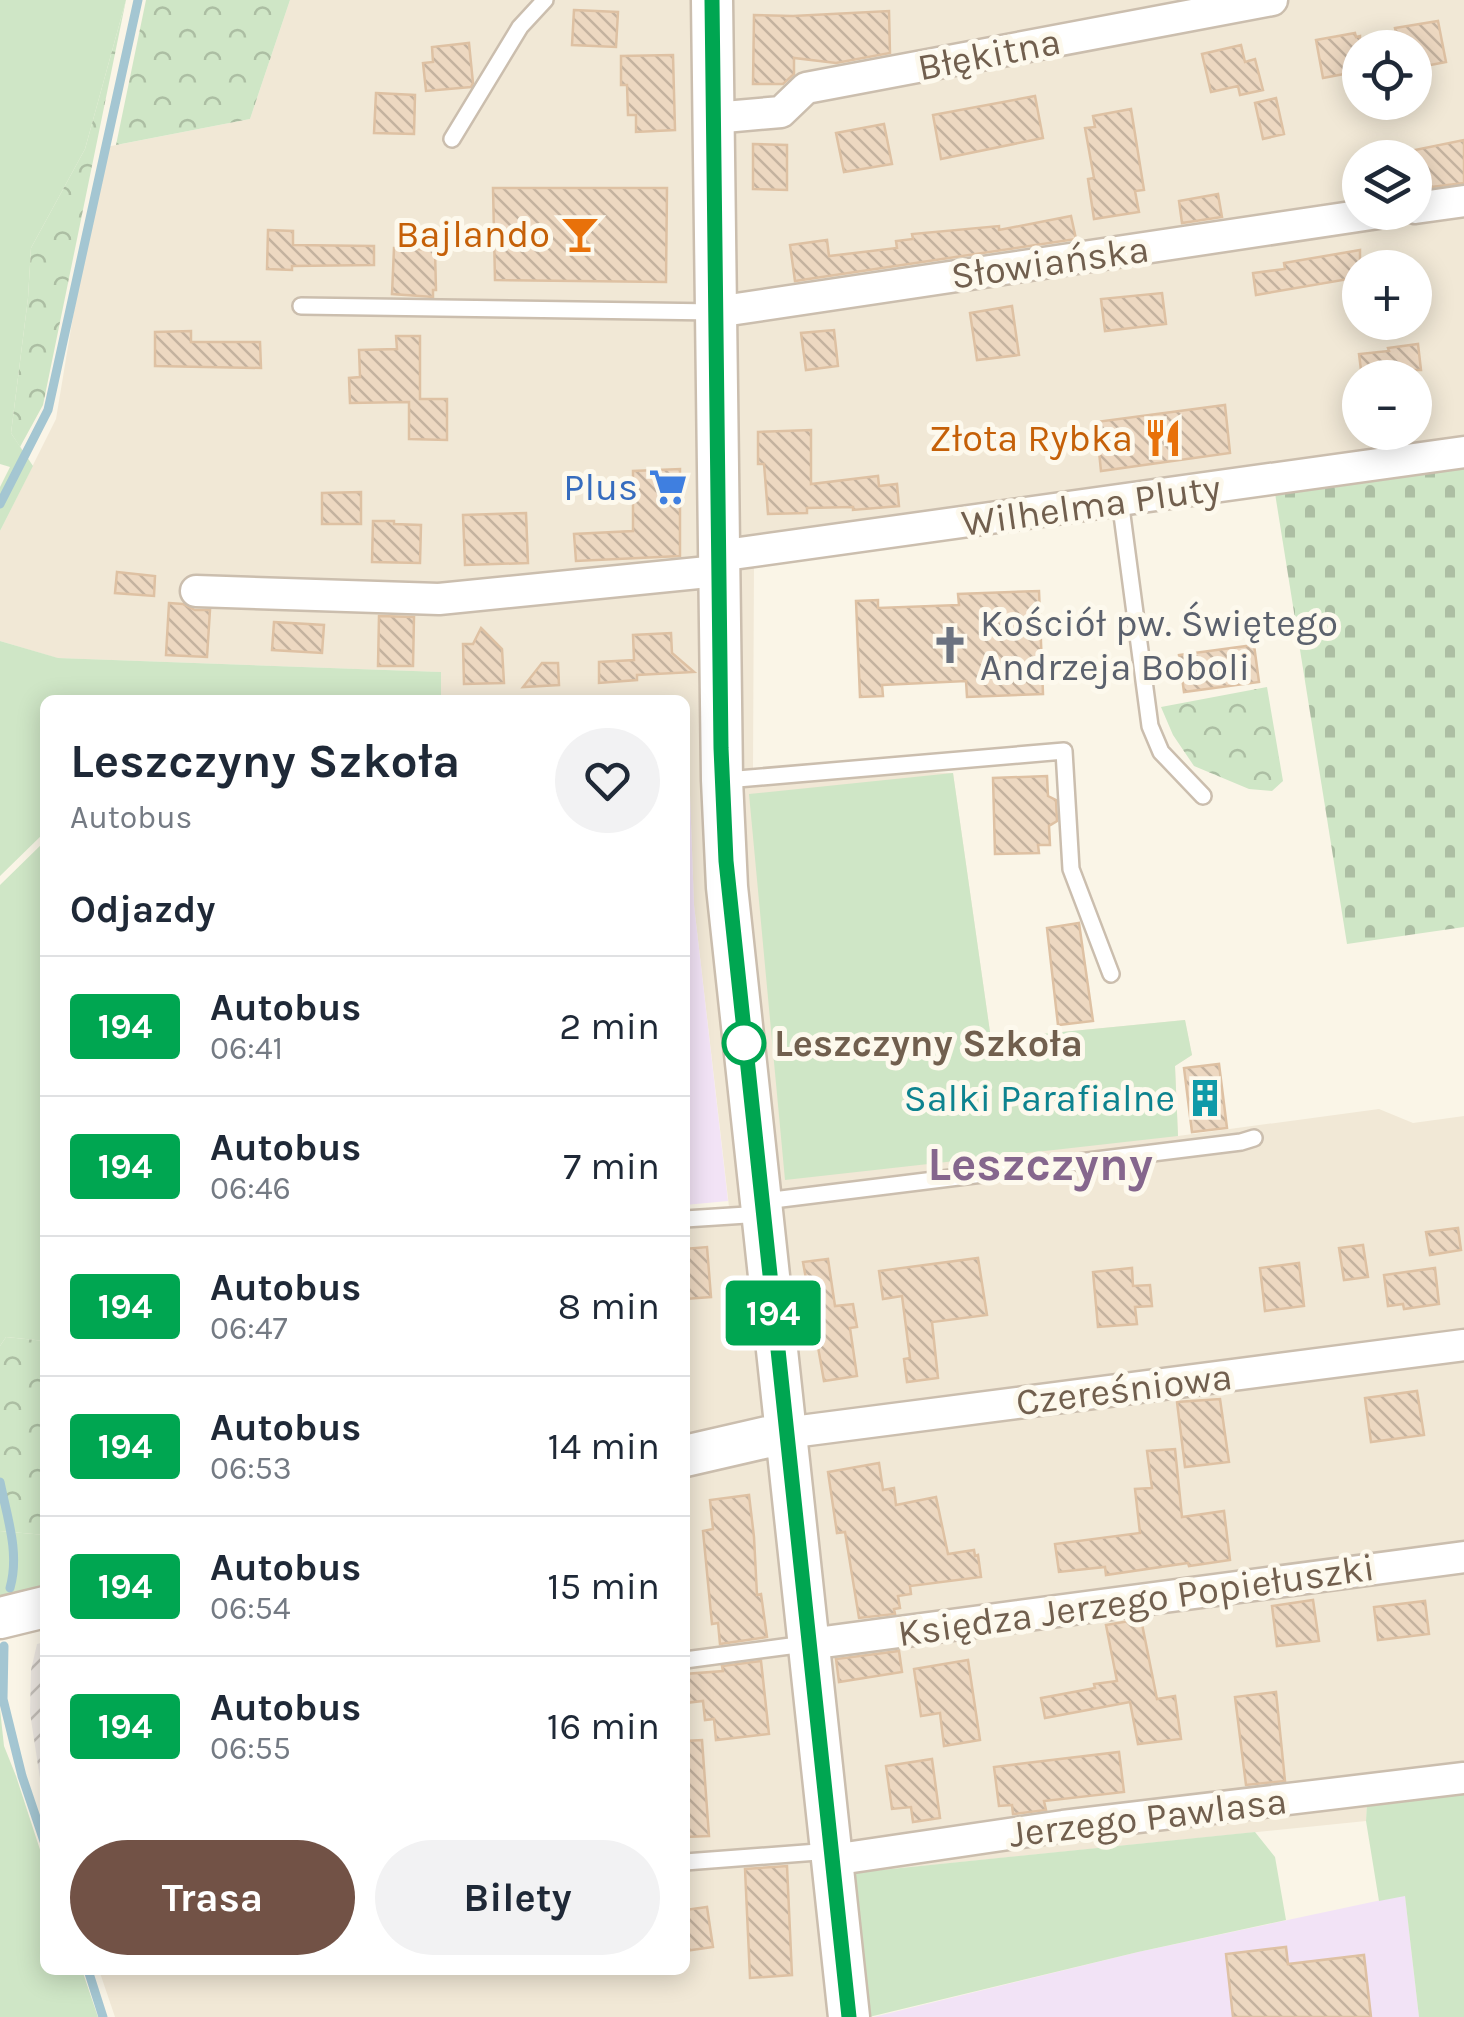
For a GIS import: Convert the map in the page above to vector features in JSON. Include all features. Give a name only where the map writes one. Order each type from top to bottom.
[{"type":"street","points":[[712,0],[722,780],[729,904],[848,2017]]},
{"type":"street","name":"Błękitna","points":[[713,118],[781,112],[806,88],[1272,0]]},
{"type":"street","points":[[1432,206],[1464,201]]},
{"type":"street","name":"Słowiańska","points":[[716,312],[1342,218]]},
{"type":"street","name":"Wilhelma Pluty","points":[[196,591],[439,599],[718,564],[1120,500],[1464,452]]},
{"type":"street","name":"Czereśniowa","points":[[785,1433],[1464,1345]]},
{"type":"street","points":[[690,1455],[785,1433]]},
{"type":"street","name":"Księdza Jerzego Popiełuszki","points":[[808,1644],[1464,1557]]},
{"type":"street","points":[[0,1618],[40,1609]]},
{"type":"street","name":"Jerzego Pawlasa","points":[[831,1855],[1464,1778]]},
{"type":"lane","points":[[452,140],[520,27],[545,0]]},
{"type":"lane","points":[[301,306],[716,312]]},
{"type":"lane","points":[[1120,500],[1150,726],[1161,752],[1203,796]]},
{"type":"lane","points":[[722,780],[1064,751],[1071,869],[1111,974]]},
{"type":"lane","points":[[690,1218],[1254,1138]]},
{"type":"lane","points":[[690,1659],[808,1644]]},
{"type":"lane","points":[[690,1862],[831,1855]]},
{"type":"shaded area","points":[[290,0],[1464,0],[1464,463],[754,562],[753,768],[953,773],[991,1039],[1185,1020],[1192,1055],[1175,1066],[1178,1136],[1379,1109],[1413,1123],[1464,1116],[1464,1790],[1367,1802],[1366,1821],[853,1873],[869,2017],[115,2017],[101,1975],[690,1975],[690,1228],[731,1224],[694,905],[690,695],[441,695],[440,672],[57,658],[0,641],[0,531],[56,419],[101,148],[250,119]]},
{"type":"shaded area","points":[[690,795],[694,905],[728,1201],[690,1205]]},
{"type":"shaded area","points":[[40,1643],[40,1778],[30,1713],[31,1670]]},
{"type":"shaded area","points":[[1405,1895],[1419,2017],[874,2017],[1138,1952]]},
{"type":"green space","points":[[0,0],[126,0],[85,149],[31,248],[11,433],[33,466],[0,531],[0,487],[10,467],[0,464]]},
{"type":"green space","points":[[126,0],[43,405],[20,447],[11,433],[31,248],[85,149]]},
{"type":"green space","points":[[146,0],[290,0],[250,119],[116,145]]},
{"type":"green space","points":[[1464,461],[1464,927],[1347,944],[1274,487]]},
{"type":"green space","points":[[0,641],[58,658],[441,672],[441,695],[40,695],[40,837],[0,876]]},
{"type":"green space","points":[[1267,687],[1283,781],[1272,791],[1249,789],[1194,766],[1173,735],[1161,707]]},
{"type":"green space","points":[[953,773],[991,1039],[1185,1020],[1192,1055],[1175,1066],[1178,1136],[785,1180],[749,794]]},
{"type":"green space","points":[[40,846],[40,1340],[6,1337],[0,1346],[0,885]]},
{"type":"green space","points":[[6,1337],[40,1340],[40,1535],[0,1531],[0,1346]]},
{"type":"green space","points":[[0,1531],[40,1535],[40,1587],[0,1599]]},
{"type":"green space","points":[[0,1709],[4,1746],[40,1850],[40,1975],[84,1975],[98,2017],[0,2017]]},
{"type":"green space","points":[[1464,1794],[1464,2017],[1419,2017],[1405,1896],[1379,1901],[1366,1821],[1367,1802]]},
{"type":"green space","points":[[1255,1832],[1275,1857],[1286,1920],[869,2017],[852,1873]]},
{"type":"building","points":[[574,10],[618,12],[616,47],[572,45]]},
{"type":"building","points":[[889,11],[890,53],[836,63],[794,58],[794,74],[783,84],[753,84],[754,15]]},
{"type":"building","points":[[1438,21],[1446,62],[1432,65],[1432,30],[1395,28]]},
{"type":"building","points":[[1342,35],[1342,74],[1323,78],[1316,40]]},
{"type":"building","points":[[469,43],[471,87],[426,91],[423,63],[433,62],[432,47]]},
{"type":"building","points":[[1241,45],[1245,62],[1255,59],[1263,90],[1240,95],[1238,86],[1211,92],[1202,54]]},
{"type":"building","points":[[673,55],[675,130],[636,132],[636,115],[628,115],[627,85],[621,85],[621,56]]},
{"type":"building","points":[[376,93],[415,95],[414,134],[374,133]]},
{"type":"building","points":[[1035,96],[1043,138],[941,159],[933,115]]},
{"type":"building","points":[[1276,98],[1284,134],[1263,139],[1255,103]]},
{"type":"building","points":[[1131,109],[1144,190],[1135,191],[1139,212],[1094,219],[1088,179],[1094,178],[1085,128],[1095,127],[1093,116]]},
{"type":"building","points":[[884,124],[892,164],[844,172],[836,133]]},
{"type":"building","points":[[1464,140],[1464,183],[1432,187],[1432,147]]},
{"type":"building","points":[[753,144],[787,145],[787,190],[753,189]]},
{"type":"building","name":"Bajlando","points":[[493,188],[667,188],[666,282],[495,280]]},
{"type":"building","points":[[1218,194],[1222,217],[1182,223],[1179,201]]},
{"type":"building","points":[[1071,216],[1076,239],[795,281],[790,245],[827,240],[829,256],[897,248],[896,241],[913,239],[912,234],[999,226],[999,230]]},
{"type":"building","points":[[268,230],[293,231],[293,245],[374,246],[374,265],[267,269]]},
{"type":"building","points":[[394,248],[435,250],[433,297],[392,294]]},
{"type":"building","points":[[1342,253],[1342,280],[1256,295],[1253,273],[1285,269],[1284,263]]},
{"type":"building","points":[[1162,293],[1166,324],[1105,331],[1101,299]]},
{"type":"building","points":[[1012,306],[1019,355],[977,360],[970,313]]},
{"type":"building","points":[[834,330],[838,366],[806,370],[801,333]]},
{"type":"building","points":[[191,331],[191,342],[260,342],[261,368],[155,366],[155,332]]},
{"type":"building","points":[[396,336],[420,336],[420,399],[447,399],[447,440],[409,439],[409,402],[350,403],[349,378],[360,377],[359,350],[397,349]]},
{"type":"building","points":[[1418,344],[1420,360],[1360,360],[1359,354],[1389,351],[1388,348]]},
{"type":"building","name":"Złota Rybka","points":[[1225,405],[1230,453],[1101,471],[1096,422]]},
{"type":"building","points":[[811,430],[811,484],[878,476],[879,486],[897,484],[899,506],[807,508],[807,513],[768,514],[764,464],[758,464],[758,432]]},
{"type":"building","points":[[680,469],[680,556],[576,561],[574,534],[633,531],[633,471]]},
{"type":"building","points":[[361,492],[361,524],[322,524],[322,493]]},
{"type":"building","points":[[526,513],[528,563],[465,565],[463,515]]},
{"type":"building","points":[[373,521],[421,525],[420,563],[372,562]]},
{"type":"building","points":[[117,572],[155,576],[154,596],[115,593]]},
{"type":"building","name":"Kościół pw. Świętego Andrzeja Boboli","points":[[1039,591],[1043,694],[967,697],[966,681],[882,685],[883,696],[860,697],[856,601],[878,600],[878,608],[959,605],[958,594]]},
{"type":"building","points":[[169,603],[210,610],[207,657],[166,655]]},
{"type":"building","points":[[379,616],[414,617],[413,666],[378,666]]},
{"type":"building","points":[[274,622],[324,625],[322,653],[272,650]]},
{"type":"building","points":[[481,628],[502,649],[504,683],[464,684],[463,644],[473,644]]},
{"type":"building","points":[[671,633],[672,653],[694,672],[637,675],[637,680],[599,683],[599,662],[634,660],[633,635]]},
{"type":"building","points":[[1254,645],[1259,682],[1184,692],[1179,655]]},
{"type":"building","points":[[542,663],[558,663],[559,685],[523,687]]},
{"type":"building","points":[[1047,776],[1048,796],[1056,800],[1057,821],[1049,826],[1050,845],[1038,845],[1039,853],[995,854],[993,778]]},
{"type":"building","points":[[1079,923],[1093,1021],[1058,1025],[1047,928]]},
{"type":"building","name":"Salki Parafialne","points":[[1219,1064],[1227,1128],[1192,1132],[1184,1068]]},
{"type":"building","points":[[1458,1228],[1461,1250],[1430,1255],[1426,1232]]},
{"type":"building","points":[[1363,1245],[1368,1277],[1344,1280],[1339,1248]]},
{"type":"building","points":[[707,1247],[711,1297],[690,1299],[690,1249]]},
{"type":"building","points":[[978,1258],[987,1315],[932,1322],[938,1378],[907,1382],[904,1359],[910,1358],[902,1296],[883,1299],[879,1271]]},
{"type":"building","points":[[828,1259],[835,1306],[853,1304],[857,1327],[850,1328],[857,1376],[824,1381],[803,1262]]},
{"type":"building","points":[[1299,1263],[1304,1306],[1265,1311],[1260,1268]]},
{"type":"building","points":[[1132,1268],[1133,1286],[1150,1285],[1152,1306],[1135,1307],[1137,1324],[1098,1327],[1093,1272]]},
{"type":"building","points":[[1435,1268],[1439,1304],[1404,1309],[1403,1304],[1388,1306],[1384,1275]]},
{"type":"building","points":[[1417,1391],[1424,1435],[1371,1442],[1365,1398]]},
{"type":"building","points":[[1220,1399],[1229,1462],[1185,1467],[1177,1402]]},
{"type":"building","points":[[1175,1449],[1182,1517],[1224,1511],[1230,1560],[1106,1575],[1105,1567],[1059,1572],[1055,1544],[1140,1533],[1135,1489],[1152,1488],[1147,1451]]},
{"type":"building","points":[[879,1463],[883,1490],[894,1488],[896,1505],[936,1497],[948,1554],[974,1550],[981,1577],[910,1586],[911,1594],[898,1596],[900,1608],[894,1609],[895,1614],[859,1618],[845,1532],[837,1533],[828,1472]]},
{"type":"building","points":[[749,1495],[757,1595],[761,1594],[767,1637],[720,1644],[718,1623],[712,1624],[703,1531],[713,1529],[710,1500]]},
{"type":"building","points":[[1313,1600],[1319,1641],[1277,1646],[1272,1606]]},
{"type":"building","points":[[1425,1601],[1429,1634],[1378,1640],[1374,1607]]},
{"type":"building","points":[[1141,1619],[1157,1699],[1175,1696],[1181,1739],[1138,1744],[1130,1702],[1045,1718],[1041,1698],[1117,1681],[1106,1625]]},
{"type":"building","points":[[899,1651],[902,1672],[839,1682],[836,1659]]},
{"type":"building","points":[[968,1660],[980,1740],[944,1746],[940,1713],[921,1716],[914,1669]]},
{"type":"building","points":[[761,1661],[769,1734],[716,1740],[714,1719],[705,1720],[703,1701],[690,1702],[690,1674],[723,1671],[722,1666]]},
{"type":"building","points":[[1276,1692],[1285,1781],[1246,1785],[1235,1697]]},
{"type":"building","points":[[702,1740],[709,1836],[690,1837],[690,1741]]},
{"type":"building","points":[[1119,1752],[1124,1792],[1044,1801],[1046,1810],[1013,1814],[1012,1805],[999,1806],[994,1767]]},
{"type":"building","points":[[932,1759],[940,1818],[913,1822],[911,1807],[892,1809],[886,1766]]},
{"type":"building","points":[[787,1866],[792,1975],[750,1978],[745,1869]]},
{"type":"building","points":[[707,1907],[713,1947],[690,1950],[690,1909]]},
{"type":"building","points":[[1286,1947],[1288,1964],[1364,1955],[1371,2017],[1233,2017],[1226,1954]]},
{"type":"waterway","points":[[0,504],[48,410],[138,0]]},
{"type":"waterway","points":[[0,1482],[13,1548],[10,1588]]},
{"type":"waterway","points":[[4,1646],[3,1699],[40,1829]]},
{"type":"waterway","points":[[90,1975],[103,2017]]},
{"type":"bus line","name":"194","points":[[712,0],[721,748],[726,861],[849,2017]]},
{"type":"place","name":"Bajlando","points":[[580,234]]},
{"type":"place","name":"Złota Rybka","points":[[1163,438]]},
{"type":"place","name":"Plus","points":[[668,487]]},
{"type":"place","name":"Kościół pw. Świętego Andrzeja Boboli","points":[[950,645]]},
{"type":"place","name":"Leszczyny Szkoła","points":[[744,1043]]},
{"type":"place","name":"Salki Parafialne","points":[[1205,1098]]},
{"type":"district","name":"Leszczyny","points":[[1040,1163]]}]
